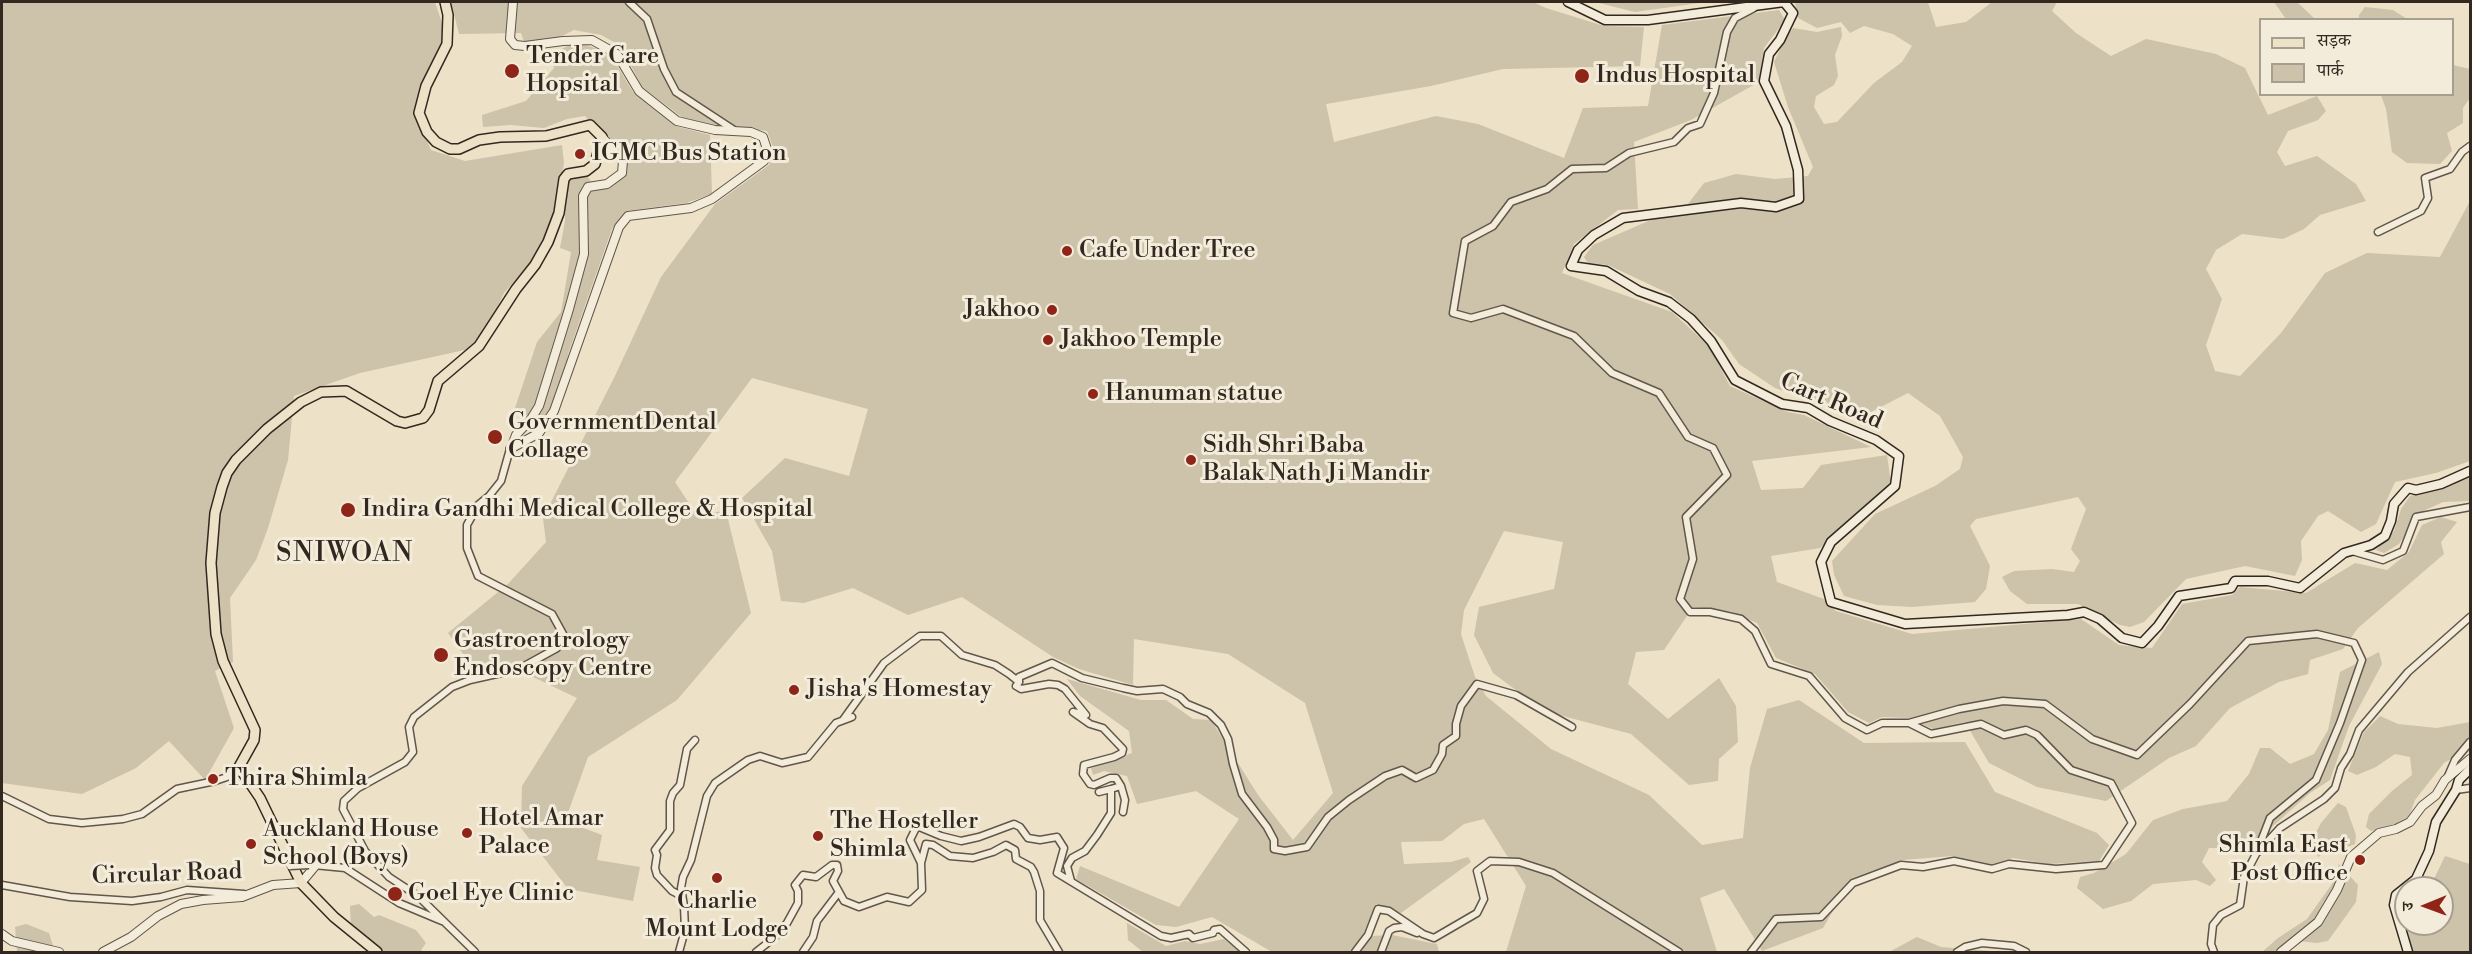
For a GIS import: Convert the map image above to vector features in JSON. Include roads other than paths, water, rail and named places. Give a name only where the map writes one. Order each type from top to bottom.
[{"type":"main road","points":[[377,952],[334,917],[301,883],[260,798],[239,767],[254,740],[255,730],[223,661],[216,634],[211,563],[215,513],[227,473],[236,460],[267,429],[292,409],[321,392],[346,391],[397,421],[405,423],[423,418],[438,381],[479,346],[516,289],[535,266],[548,242],[559,213],[564,179],[568,174],[586,171],[595,164],[602,137],[590,125],[546,136],[479,140],[459,149],[450,149],[436,142],[427,132],[419,113],[426,86],[447,44],[448,15],[445,2]]},
{"type":"main road","name":"Cart Road","points":[[1568,2],[1605,20],[1648,20],[1784,2],[1793,13],[1780,40],[1770,54],[1764,81],[1786,126],[1798,170],[1799,199],[1776,207],[1741,202],[1623,218],[1594,235],[1578,250],[1571,266],[1605,271],[1639,291],[1669,302],[1691,319],[1711,341],[1735,380],[1782,404],[1808,408],[1830,421],[1876,440],[1899,456],[1895,486],[1831,542],[1821,562],[1831,602],[1905,624],[2068,615],[2084,612],[2100,619],[2122,638],[2142,643],[2158,626],[2179,597],[2230,588],[2235,581],[2268,581],[2300,588],[2344,553],[2371,545],[2385,536],[2394,504],[2408,488],[2416,490],[2441,484],[2470,471]]},
{"type":"main road","points":[[2408,952],[2394,906],[2396,895],[2416,879],[2429,851],[2436,822],[2456,790],[2459,780],[2470,769]]},
{"type":"street","points":[[510,449],[539,433],[554,411],[619,227],[628,216],[691,208],[712,199],[764,161],[766,149],[763,137],[734,130],[715,130],[677,121],[639,91],[617,54],[592,40],[515,45],[510,39],[509,32],[513,2]]},
{"type":"street","points":[[629,2],[647,19],[664,69],[676,93],[734,130]]},
{"type":"street","points":[[1755,7],[1735,18],[1727,32],[1714,93],[1700,124],[1688,128],[1674,142],[1629,153],[1606,168],[1572,169],[1547,189],[1511,202],[1493,226],[1465,241],[1453,313],[1471,318],[1503,309],[1574,336],[1612,373],[1659,393],[1688,437],[1713,448],[1727,476],[1686,517],[1693,559],[1680,599],[1690,612],[1710,612],[1741,619],[1755,631],[1772,664],[1809,676],[1845,718],[1867,730],[1882,723],[1909,723],[1959,709],[2003,701],[2045,704],[2092,740],[2137,755],[2190,704],[2248,641],[2317,634],[2354,643],[2362,660],[2340,723],[2316,780],[2270,818],[2244,877],[2240,905],[2221,915],[2212,925],[2211,944],[2214,952]]},
{"type":"street","points":[[474,952],[418,896],[389,877],[365,850],[343,809],[344,801],[358,788],[405,762],[413,752],[409,727],[414,717],[452,687],[470,680],[519,669],[557,648],[563,634],[552,614],[478,576],[467,548],[467,525],[478,505],[501,482],[516,435],[531,419],[539,406],[584,254],[583,196],[588,187],[608,184],[622,173],[623,161],[602,137]]},
{"type":"street","points":[[2378,232],[2421,211],[2428,198],[2425,178],[2450,169],[2462,152],[2470,146]]},
{"type":"street","points":[[2351,551],[2383,560],[2403,551],[2416,517],[2470,507]]},
{"type":"street","points":[[2256,854],[2280,828],[2324,799],[2335,788],[2341,768],[2350,754],[2359,730],[2408,672],[2470,617]]},
{"type":"street","points":[[843,720],[884,663],[920,636],[941,636],[955,651],[995,665],[1019,682]]},
{"type":"street","points":[[1123,812],[1125,800],[1116,778],[1110,778],[1094,785],[1090,784],[1083,774],[1084,765],[1119,755],[1123,749],[1120,744],[1102,728],[1090,724],[1073,712],[1086,715],[1071,694],[1059,685],[1039,684],[1021,689],[1016,686],[1019,677],[1052,663],[1082,678],[1123,688],[1137,691],[1163,689],[1180,697],[1187,704],[1209,713],[1221,725],[1228,739],[1242,794],[1267,827],[1274,840],[1274,849],[1285,851],[1307,847],[1328,817],[1385,776],[1402,770],[1416,778],[1433,770],[1442,754],[1443,745],[1456,735],[1455,724],[1461,706],[1478,684],[1516,696],[1572,727]]},
{"type":"street","points":[[679,952],[685,930],[681,888],[683,877],[691,860],[706,796],[715,783],[748,760],[760,756],[782,763],[808,757],[836,723],[852,717]]},
{"type":"street","points":[[1752,952],[1776,919],[1821,917],[1852,883],[1901,866],[1923,867],[1954,861],[1992,869],[2009,864],[2056,870],[2104,865],[2132,823],[2111,783],[2071,770],[2037,735],[2026,730],[2004,735],[1981,724],[1931,734],[1909,723]]},
{"type":"street","points":[[684,906],[678,894],[672,891],[657,875],[655,850],[670,830],[670,801],[680,785],[687,749],[695,740]]},
{"type":"street","points":[[2281,952],[2318,921],[2337,890],[2351,857],[2379,833],[2396,829],[2410,822],[2422,806],[2436,795],[2448,777],[2455,760],[2470,742]]},
{"type":"street","points":[[2448,777],[2470,759]]},
{"type":"street","points":[[2,796],[50,819],[82,823],[123,819],[142,814],[177,789],[215,782],[227,777],[239,767]]},
{"type":"street","points":[[1099,792],[1121,786]]},
{"type":"street","points":[[2456,790],[2470,788]]},
{"type":"street","points":[[1071,882],[1067,866],[1072,858],[1084,851],[1106,822],[1111,813],[1112,789]]},
{"type":"street","points":[[921,863],[910,840],[917,826],[941,836],[962,841],[1014,824],[1020,827],[1028,838],[1040,840],[1057,837],[1064,848],[1057,873],[1161,936],[1171,938],[1189,934],[1193,938],[1220,929],[1246,952]]},
{"type":"street","points":[[756,952],[774,938],[787,923],[798,903],[798,891],[795,885],[802,875],[816,877],[832,865],[837,865],[838,871],[833,881],[844,901],[859,907],[887,897],[909,902],[922,890],[921,863],[926,844],[933,844],[950,856],[973,858],[1006,845],[1015,850],[1016,859],[1031,867],[1034,872],[1040,891],[1041,924],[1059,952]]},
{"type":"street","points":[[1356,952],[1368,935],[1378,909],[1389,911],[1434,938],[1477,913],[1484,899],[1477,871],[1490,861],[1519,862],[1553,873],[1679,952]]},
{"type":"street","points":[[301,883],[312,865]]},
{"type":"street","points":[[290,866],[345,868],[399,903],[446,922]]},
{"type":"street","name":"Circular Road","points":[[2,885],[70,897],[132,901],[187,890],[248,894],[273,885],[301,883]]},
{"type":"street","points":[[803,952],[813,937],[817,921],[838,892]]},
{"type":"street","points":[[103,952],[131,937],[158,916],[181,904],[248,894]]},
{"type":"street","points":[[1381,952],[1389,931],[1394,928],[1402,927],[1423,933]]},
{"type":"street","points":[[2,934],[12,941],[59,952]]},
{"type":"street","points":[[1957,952],[1965,947],[1982,943],[2014,946],[2026,952]]},
{"type":"place","name":"Tender Care Hopsital","points":[[512,71]]},
{"type":"place","name":"Indus Hospital","points":[[1582,76]]},
{"type":"place","name":"IGMC Bus Station","points":[[580,154]]},
{"type":"place","name":"Cafe Under Tree","points":[[1067,251]]},
{"type":"place","name":"Jakhoo","points":[[1052,310]]},
{"type":"place","name":"Jakhoo Temple","points":[[1048,340]]},
{"type":"place","name":"Hanuman statue","points":[[1093,394]]},
{"type":"place","name":"GovernmentDental Collage","points":[[495,437]]},
{"type":"place","name":"Sidh Shri Baba Balak Nath Ji Mandir","points":[[1191,460]]},
{"type":"place","name":"Indira Gandhi Medical College & Hospital","points":[[348,510]]},
{"type":"place","name":"Gastroentrology Endoscopy Centre","points":[[441,655]]},
{"type":"place","name":"Jisha's Homestay","points":[[794,690]]},
{"type":"place","name":"Thira Shimla","points":[[213,779]]},
{"type":"place","name":"Hotel Amar Palace","points":[[467,833]]},
{"type":"place","name":"The Hosteller Shimla","points":[[818,836]]},
{"type":"place","name":"Auckland House School (Boys)","points":[[251,844]]},
{"type":"place","name":"Shimla East Post Office","points":[[2360,860]]},
{"type":"place","name":"Charlie Mount Lodge","points":[[717,878]]},
{"type":"place","name":"Goel Eye Clinic","points":[[395,894]]},
{"type":"district","name":"SNIWOAN","points":[[345,555]]}]
